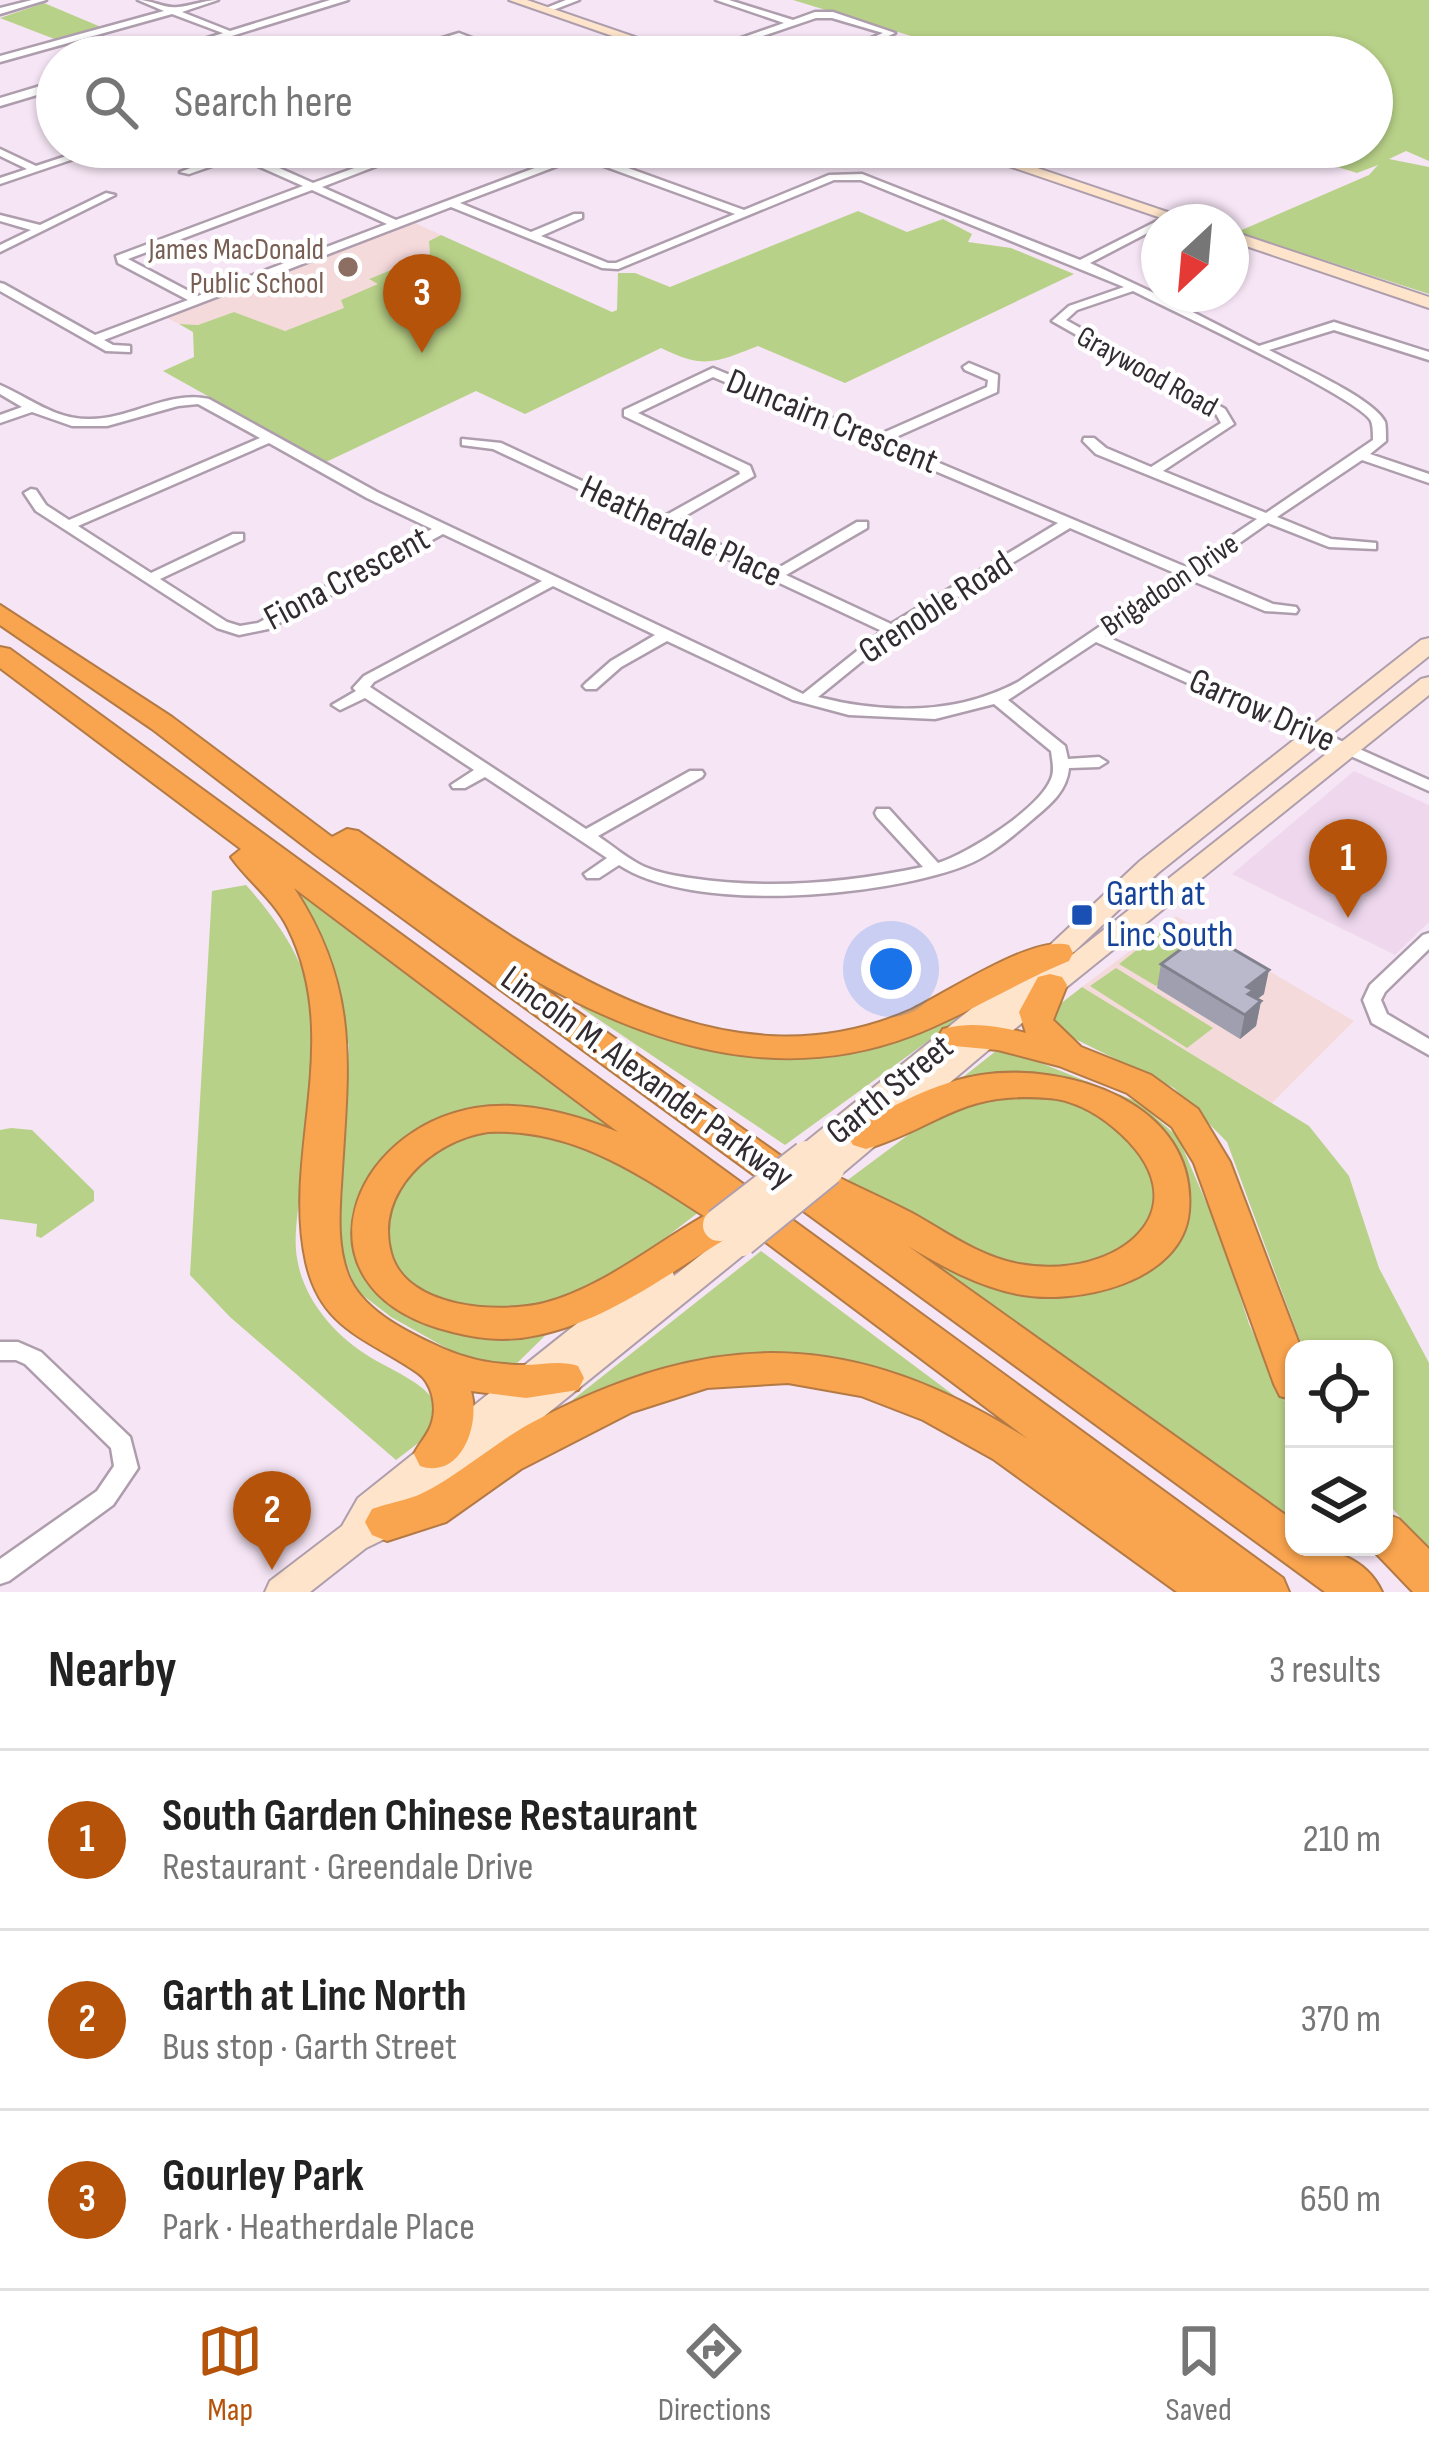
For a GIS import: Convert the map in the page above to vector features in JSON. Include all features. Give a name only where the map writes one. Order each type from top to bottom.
[{"type":"highway","name":"Lincoln M. Alexander Parkway","points":[[0,613],[162,723],[327,848],[1285,1538]]},
{"type":"highway","name":"Lincoln M. Alexander Parkway","points":[[0,655],[1268,1592]]},
{"type":"highway","points":[[162,723],[204,741],[548,974],[656,1028],[703,1041],[805,1048],[874,1036],[1054,969]]},
{"type":"highway","points":[[193,797],[194,810],[269,877],[296,911],[317,952],[332,1036],[321,1204],[322,1247],[332,1284],[367,1325],[437,1366],[546,1381]]},
{"type":"highway","points":[[1054,969],[1036,1023],[1069,1056]]},
{"type":"highway","points":[[969,1036],[1069,1056],[1115,1072],[1167,1101],[1203,1142],[1285,1360]]},
{"type":"highway","points":[[752,1151],[946,1252],[998,1274],[1040,1282],[1085,1280],[1120,1271],[1151,1250],[1170,1219],[1170,1171],[1151,1135],[1093,1097],[1060,1088],[985,1087],[947,1097],[866,1136]]},
{"type":"highway","points":[[730,1233],[593,1301],[513,1324],[449,1316],[397,1292],[379,1271],[369,1242],[375,1194],[406,1154],[460,1126],[519,1118],[566,1126],[607,1142],[745,1222],[801,1243]]},
{"type":"highway","points":[[435,1454],[452,1434],[457,1408],[452,1387],[437,1366]]},
{"type":"highway","points":[[370,1530],[430,1509],[503,1459],[625,1396],[670,1380],[784,1366],[846,1373],[900,1388],[955,1412],[1212,1592]]},
{"type":"highway","points":[[1393,1541],[1429,1578]]},
{"type":"highway","name":"Lincoln M. Alexander Parkway","points":[[1310,1556],[1360,1592]]},
{"type":"main road","points":[[515,0],[625,36]]},
{"type":"main road","points":[[1020,168],[1141,211]]},
{"type":"main road","points":[[1249,242],[1429,303]]},
{"type":"main road","name":"Garth Street","points":[[1054,969],[1149,867],[1429,645]]},
{"type":"main road","name":"Garth Street","points":[[283,1592],[370,1530],[969,1036],[1054,969],[1230,848],[1429,684]]},
{"type":"main road","points":[[1230,848],[1219,828],[1232,802]]},
{"type":"main road","name":"Garth Street","points":[[818,1163],[866,1136],[969,1036]]},
{"type":"main road","name":"Garth Street","points":[[370,1530],[370,1508],[435,1454],[546,1381]]},
{"type":"street","points":[[0,10],[42,0]]},
{"type":"street","points":[[142,0],[231,33]]},
{"type":"street","points":[[82,36],[214,0]]},
{"type":"street","points":[[221,36],[342,0]]},
{"type":"street","points":[[545,10],[575,0]]},
{"type":"street","points":[[719,0],[792,22]]},
{"type":"street","points":[[751,36],[825,14],[891,33],[884,36]]},
{"type":"street","points":[[0,45],[20,53]]},
{"type":"street","points":[[0,59],[36,49]]},
{"type":"street","points":[[0,103],[36,92]]},
{"type":"street","points":[[0,152],[35,169]]},
{"type":"street","points":[[0,181],[38,168]]},
{"type":"street","points":[[185,172],[197,168]]},
{"type":"street","points":[[273,168],[396,224]]},
{"type":"street","points":[[197,300],[122,261],[122,256],[363,168]]},
{"type":"street","points":[[95,339],[549,168]]},
{"type":"street","points":[[612,168],[746,214]]},
{"type":"street","points":[[450,203],[607,266],[621,266],[833,177],[856,176],[1141,290]]},
{"type":"street","points":[[0,248],[110,195]]},
{"type":"street","points":[[531,236],[578,216]]},
{"type":"street","points":[[0,218],[38,228]]},
{"type":"street","points":[[1080,264],[1141,235]]},
{"type":"street","points":[[0,286],[95,339],[126,349]]},
{"type":"street","name":"Graywood Road","points":[[1134,287],[1089,301],[1058,321],[1221,412],[1228,424],[1152,472]]},
{"type":"street","points":[[1185,312],[1332,387],[1372,413],[1379,423],[1380,441],[1364,456],[1429,479]]},
{"type":"street","points":[[1258,350],[1339,326],[1429,356]]},
{"type":"street","points":[[878,440],[993,389],[994,378],[969,367]]},
{"type":"street","name":"Duncairn Crescent","points":[[662,523],[747,476],[745,469],[628,413],[702,374],[722,375],[1270,608],[1291,610]]},
{"type":"street","name":"Brigadoon Drive","points":[[0,389],[57,421],[95,424],[180,400],[200,400],[372,495],[806,699],[849,710],[906,715],[946,712],[1023,686],[1364,456]]},
{"type":"street","points":[[0,419],[31,408]]},
{"type":"street","points":[[69,525],[270,438]]},
{"type":"street","points":[[1089,441],[1101,452],[1329,543],[1371,546]]},
{"type":"street","name":"Heatherdale Place","points":[[467,442],[496,446],[892,630]]},
{"type":"street","name":"Fiona Crescent","points":[[32,493],[37,505],[222,625],[248,632],[384,564],[443,528]]},
{"type":"street","name":"Grenoble Road","points":[[806,699],[892,630],[1070,522]]},
{"type":"street","points":[[776,576],[862,526]]},
{"type":"street","points":[[152,578],[238,537]]},
{"type":"street","points":[[554,580],[369,679],[362,688],[650,876],[687,885],[854,888],[934,869],[975,853],[1059,785],[1060,764],[1053,741],[996,698]]},
{"type":"street","points":[[591,686],[666,635]]},
{"type":"street","name":"Garrow Drive","points":[[1094,636],[1429,786]]},
{"type":"street","points":[[340,705],[366,692]]},
{"type":"street","points":[[1060,764],[1099,762]]},
{"type":"street","points":[[459,785],[485,770]]},
{"type":"street","points":[[588,835],[696,774]]},
{"type":"street","points":[[883,813],[934,869]]},
{"type":"street","points":[[593,874],[618,858]]},
{"type":"street","points":[[1429,939],[1377,989],[1372,1000],[1379,1018],[1429,1048]]},
{"type":"street","points":[[0,1351],[18,1351],[33,1358],[122,1444],[125,1468],[105,1498],[0,1574]]},
{"type":"shaded area","name":"James MacDonald Public School","points":[[413,222],[441,235],[429,241],[430,254],[371,278],[380,284],[342,300],[345,308],[285,331],[234,312],[198,325],[165,317]]},
{"type":"shaded area","points":[[1354,771],[1429,805],[1429,922],[1395,955],[1232,874]]},
{"type":"shaded area","points":[[1176,916],[1354,1021],[1272,1103],[1082,987]]},
{"type":"green space","points":[[793,0],[1429,0],[1429,161],[1406,151],[1393,157],[1393,36],[911,36]]},
{"type":"green space","points":[[44,3],[101,27],[71,36],[47,36],[0,18]]},
{"type":"green space","points":[[1393,160],[1429,167],[1429,294],[1249,236],[1249,227],[1369,175],[1375,168],[1393,168]]},
{"type":"green space","points":[[858,211],[907,232],[943,219],[972,234],[968,242],[1011,248],[1074,274],[845,383],[758,346],[709,361],[661,348],[525,414],[476,391],[326,462],[163,371],[194,357],[193,332],[179,324],[198,325],[234,312],[285,331],[344,308],[341,300],[378,284],[369,279],[430,254],[429,241],[441,235],[612,312],[617,310],[618,273],[635,273],[670,287]]},
{"type":"green space","points":[[246,885],[298,960],[315,1026],[296,1231],[300,1273],[333,1327],[357,1348],[420,1386],[441,1412],[430,1434],[396,1460],[230,1317],[190,1275],[212,891]]},
{"type":"green space","points":[[301,895],[622,1135],[522,1105],[462,1116],[392,1150],[353,1215],[357,1256],[392,1306],[559,1322],[508,1372],[466,1359],[391,1317],[356,1290],[340,1245],[349,1045]]},
{"type":"green space","points":[[1162,930],[1201,953],[1156,986],[1119,964]]},
{"type":"green space","points":[[1116,968],[1213,1028],[1187,1048],[1090,986]]},
{"type":"green space","points":[[1082,987],[1309,1126],[1349,1176],[1379,1268],[1429,1363],[1429,1550],[1393,1509],[1393,1340],[1300,1340],[1227,1142],[1174,1088],[1055,1029],[1055,1008]]},
{"type":"green space","points":[[584,1004],[681,1043],[750,1057],[785,1058],[854,1049],[968,1005],[971,1010],[785,1145],[580,1007]]},
{"type":"green space","points":[[1001,1047],[1138,1102],[1178,1137],[1221,1237],[1249,1324],[1285,1402],[1285,1515],[933,1264],[989,1284],[1066,1295],[1131,1282],[1172,1247],[1190,1191],[1157,1128],[1080,1080],[1011,1075],[958,1081]]},
{"type":"green space","points":[[992,1094],[1061,1097],[1131,1135],[1156,1168],[1157,1205],[1150,1226],[1122,1253],[1074,1271],[999,1265],[845,1182],[931,1118]]},
{"type":"green space","points":[[525,1129],[594,1152],[699,1212],[623,1270],[550,1307],[464,1312],[416,1291],[380,1242],[399,1177],[445,1141],[480,1132]]},
{"type":"green space","points":[[0,1130],[32,1130],[94,1191],[94,1201],[41,1238],[36,1236],[37,1224],[0,1219]]},
{"type":"green space","points":[[761,1251],[999,1429],[934,1395],[694,1364],[537,1428]]},
{"type":"building","points":[[1204,932],[1269,970],[1247,987],[1254,990],[1248,994],[1261,1001],[1245,1015],[1161,964]]},
{"type":"place","name":"James MacDonald Public School","points":[[348,267]]},
{"type":"place","name":"Gourley Park","points":[[422,353]]},
{"type":"place","name":"Garth at Linc South","points":[[1082,915]]},
{"type":"place","name":"South Garden Chinese Restaurant","points":[[1348,918]]},
{"type":"place","name":"Garth at Linc North","points":[[272,1570]]}]
